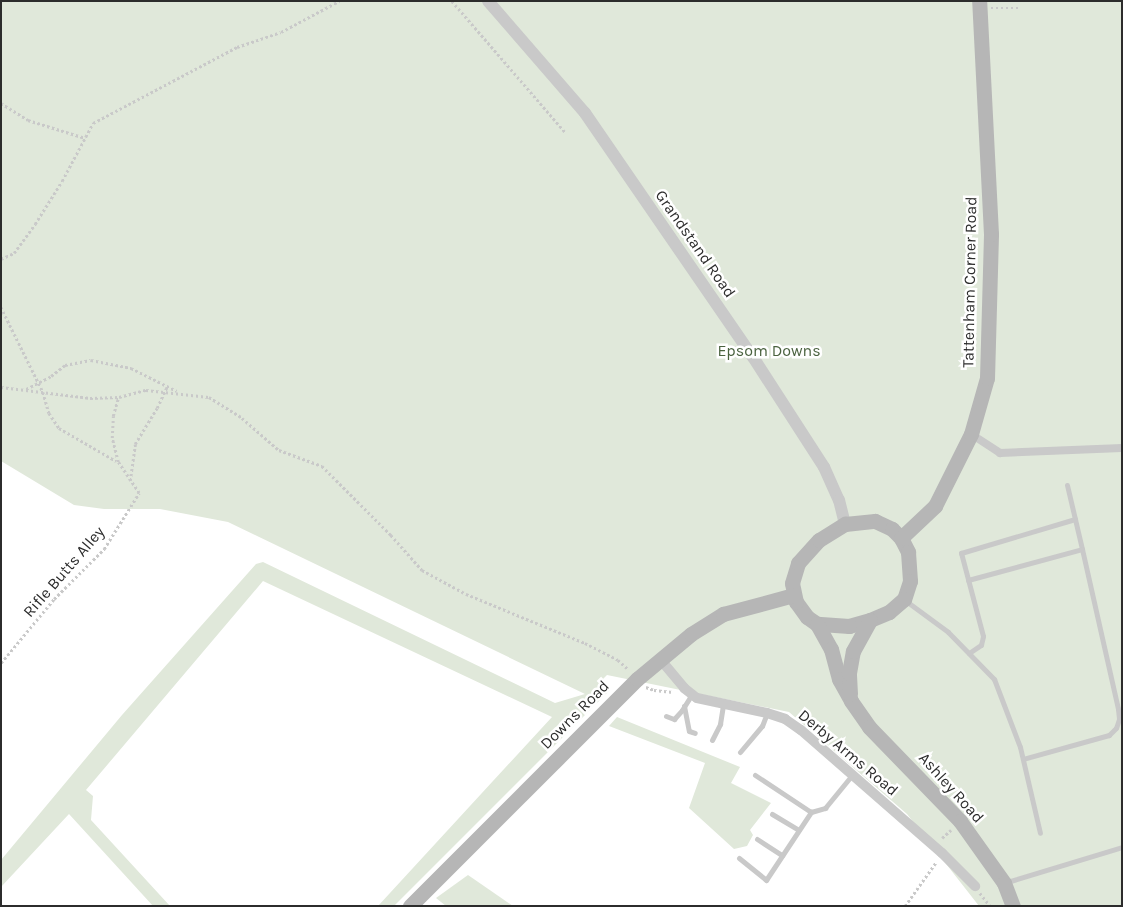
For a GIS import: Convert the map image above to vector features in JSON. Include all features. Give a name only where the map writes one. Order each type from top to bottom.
[{"type":"main road","name":"Tattenham Corner Road","points":[[901,538],[935,506],[971,434],[987,378],[991,234],[979,4]]},
{"type":"main road","points":[[875,521],[892,530],[901,538],[908,552],[910,581],[904,599],[889,612],[849,626],[817,624],[807,617],[796,602],[792,584],[798,563],[819,540],[845,524],[875,521]]},
{"type":"main road","name":"Downs Road","points":[[410,906],[637,679],[690,634],[724,614],[794,595]]},
{"type":"main road","points":[[851,701],[849,673],[853,651],[870,620]]},
{"type":"main road","name":"Ashley Road","points":[[817,624],[830,649],[839,679],[869,727],[960,821],[1004,883],[1013,906]]},
{"type":"street","name":"Grandstand Road","points":[[488,1],[585,113],[754,357],[824,466],[839,500],[845,524]]},
{"type":"street","points":[[971,434],[1000,453],[1122,448]]},
{"type":"street","points":[[660,659],[688,691]]},
{"type":"street","name":"Derby Arms Road","points":[[688,691],[697,698],[748,707],[785,719],[801,730],[853,774],[942,853],[975,886]]},
{"type":"lane","points":[[1023,759],[1109,735],[1116,728],[1119,719],[1067,485]]},
{"type":"lane","points":[[969,653],[981,645],[984,636],[961,553],[1075,519]]},
{"type":"lane","points":[[968,580],[1082,548]]},
{"type":"lane","points":[[904,599],[948,632],[994,679],[1023,759],[1040,834]]},
{"type":"lane","points":[[666,716],[674,719],[684,706],[688,691]]},
{"type":"lane","points":[[712,740],[720,724],[723,704]]},
{"type":"lane","points":[[684,706],[689,731],[695,734]]},
{"type":"lane","points":[[740,752],[762,726],[767,713]]},
{"type":"lane","points":[[739,858],[766,880],[811,812],[824,808],[853,774]]},
{"type":"lane","points":[[754,775],[811,812]]},
{"type":"lane","points":[[772,814],[799,830]]},
{"type":"lane","points":[[757,839],[782,855]]},
{"type":"lane","points":[[1004,883],[1122,847]]},
{"type":"path","points":[[1,259],[14,253],[35,224],[62,181],[93,123],[237,47],[281,32],[339,1]]},
{"type":"path","points":[[452,1],[566,133]]},
{"type":"path","points":[[979,4],[1018,8]]},
{"type":"path","points":[[1,103],[28,120],[85,138]]},
{"type":"path","points":[[1,307],[43,392],[48,413],[59,428],[118,462]]},
{"type":"path","points":[[25,390],[65,365],[91,360],[131,368],[180,392]]},
{"type":"path","points":[[1,387],[90,398],[119,397],[146,390],[180,392],[210,397],[242,418],[278,450],[322,466],[391,535],[422,570],[466,594],[618,660],[646,687],[654,690],[688,691]]},
{"type":"path","points":[[130,481],[135,444],[166,392],[167,387]]},
{"type":"path","points":[[119,397],[113,416],[112,438],[118,462],[130,481]]},
{"type":"path","name":"Rifle Butts Alley","points":[[1,663],[54,599],[104,549],[139,493],[130,481]]},
{"type":"path","points":[[933,846],[960,821]]},
{"type":"path","points":[[905,906],[942,853]]},
{"type":"path","points":[[975,886],[990,906]]},
{"type":"green space","name":"Epsom Downs","points":[[1,1],[1122,1],[1122,906],[979,906],[907,814],[789,712],[607,675],[599,683],[610,690],[394,906],[378,906],[552,717],[263,581],[86,790],[93,796],[91,820],[170,906],[153,906],[69,814],[1,887],[1,860],[122,715],[256,564],[263,562],[555,703],[585,694],[228,522],[160,509],[104,509],[74,505],[1,461]]},
{"type":"green space","points":[[617,717],[740,767],[731,783],[771,803],[750,830],[753,835],[747,846],[734,849],[689,808],[705,763],[609,726]]},
{"type":"green space","points":[[468,875],[513,906],[446,906],[436,898]]}]
